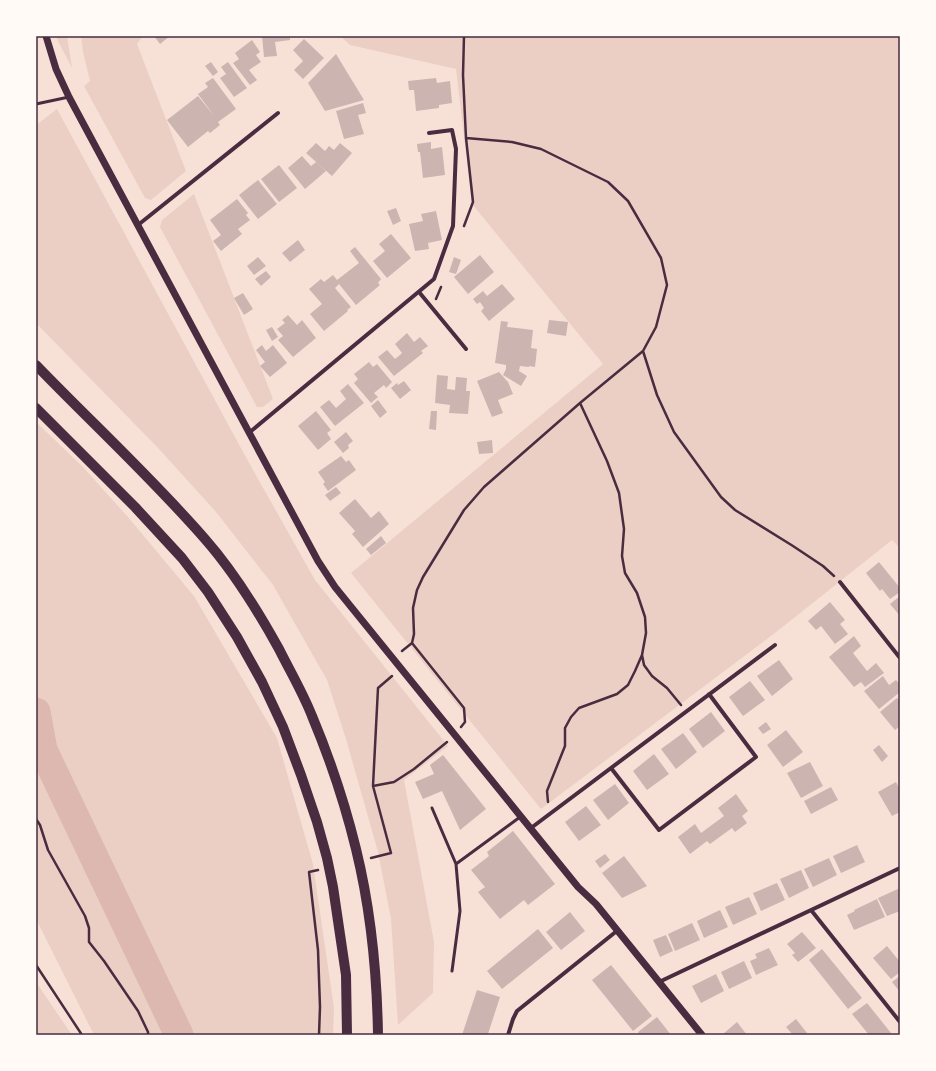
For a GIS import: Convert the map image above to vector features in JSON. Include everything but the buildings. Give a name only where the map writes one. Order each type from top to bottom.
[{"type":"main road","points":[[36,365],[132,460],[206,540],[238,582],[266,625],[312,714],[342,797],[364,886],[372,937],[378,1003],[378,1035]]},
{"type":"main road","points":[[36,408],[135,507],[182,558],[208,592],[237,637],[262,682],[283,727],[301,775],[317,822],[327,858],[338,918],[346,975],[347,1035]]},
{"type":"street","points":[[46,36],[56,68],[69,97],[318,561],[335,587],[578,887],[596,904],[618,930],[702,1035]]},
{"type":"street","points":[[138,225],[278,112]]},
{"type":"street","points":[[250,432],[434,280],[453,226],[456,149],[452,130],[429,133]]},
{"type":"street","points":[[419,292],[466,349]]},
{"type":"street","points":[[840,582],[900,658]]},
{"type":"street","points":[[531,828],[775,645]]},
{"type":"street","points":[[611,768],[659,830],[671,822],[756,757],[708,694]]},
{"type":"street","points":[[659,982],[900,868]]},
{"type":"street","points":[[811,910],[900,1022]]},
{"type":"street","points":[[508,1035],[517,1011],[618,930]]},
{"type":"lane","points":[[36,104],[69,97]]},
{"type":"lane","points":[[432,808],[456,864],[460,911],[452,971]]},
{"type":"lane","points":[[456,864],[521,816]]},
{"type":"path","points":[[374,786],[394,782],[414,769],[455,735],[465,722],[464,708],[412,643],[414,634],[413,608],[417,590],[423,577],[464,510],[484,487],[580,403],[643,351],[656,327],[667,285],[661,258],[628,201],[608,182],[541,149],[512,142],[466,138],[463,75],[464,36]]},
{"type":"path","points":[[643,351],[657,395],[674,432],[722,497],[735,510],[823,566],[840,582]]},
{"type":"path","points":[[549,815],[547,791],[565,746],[565,728],[571,717],[580,708],[617,694],[628,685],[642,655],[646,633],[645,617],[638,593],[625,573],[622,556],[624,529],[619,493],[607,461],[580,403]]},
{"type":"path","points":[[642,655],[644,665],[652,676],[667,688],[686,711]]},
{"type":"path","points":[[391,853],[374,786],[378,688],[402,668]]},
{"type":"path","points":[[36,819],[40,826],[48,850],[85,916],[89,928],[89,942],[104,961],[138,1011],[148,1035]]},
{"type":"path","points":[[309,872],[318,950],[320,1007],[319,1035]]},
{"type":"path","points":[[36,965],[82,1035]]},
{"type":"shaded area","points":[[56,36],[67,36],[72,68],[59,43]]},
{"type":"shaded area","points":[[81,36],[143,36],[137,44],[186,171],[151,200],[145,198],[84,86],[90,81]]},
{"type":"shaded area","points":[[340,36],[900,36],[900,548],[892,540],[775,633],[541,809],[351,573],[603,364],[472,204],[456,69],[350,45]]},
{"type":"shaded area","points":[[57,109],[248,461],[315,580],[448,746],[404,780],[434,942],[433,993],[398,1025],[391,919],[378,852],[346,739],[327,680],[273,585],[216,512],[159,449],[36,323],[36,125]]},
{"type":"shaded area","points":[[194,194],[273,399],[263,407],[257,407],[160,227],[162,220]]},
{"type":"shaded area","points":[[36,422],[83,467],[128,517],[194,596],[277,738],[313,864],[334,1008],[333,1035],[94,1035],[36,919]]},
{"type":"shaded area","points":[[36,982],[72,1035],[36,1035]]},
{"type":"waterway","points":[[36,712],[43,750],[179,1035]]}]
